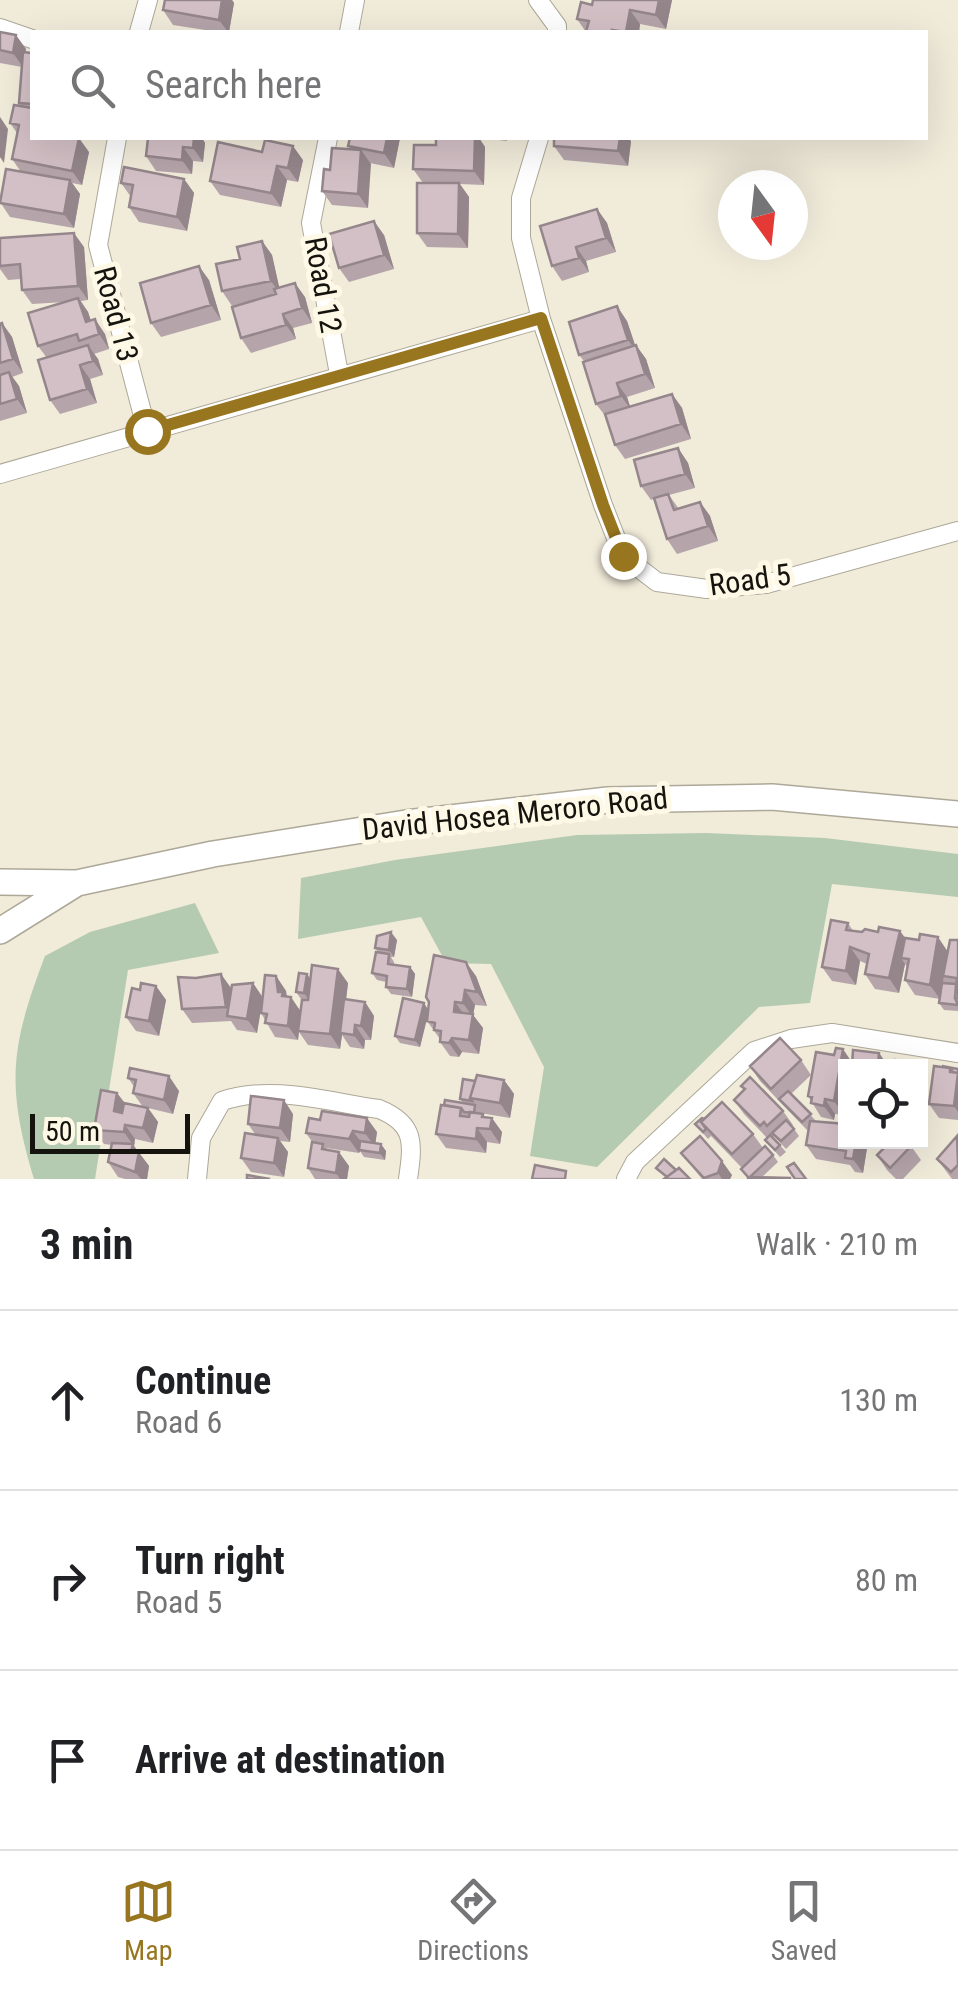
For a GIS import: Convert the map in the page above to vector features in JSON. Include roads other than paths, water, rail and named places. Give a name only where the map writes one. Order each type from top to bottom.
[{"type":"main road","name":"David Hosea Meroro Road","points":[[0,882],[76,883],[213,854],[373,828],[592,802],[772,796],[958,814]]},
{"type":"main road","name":"David Hosea Meroro Road","points":[[0,931],[76,883]]},
{"type":"street","points":[[140,30],[148,0]]},
{"type":"street","points":[[348,30],[355,0]]},
{"type":"street","points":[[538,0],[557,30]]},
{"type":"street","points":[[0,28],[30,38]]},
{"type":"street","name":"Road 13","points":[[117,140],[98,245],[147,431]]},
{"type":"street","name":"Road 12","points":[[328,140],[311,223],[339,374]]},
{"type":"street","name":"Road 5","points":[[538,140],[521,198],[521,238],[541,318],[623,556],[656,582],[707,590],[766,584],[958,531]]},
{"type":"street","points":[[0,474],[541,318]]},
{"type":"street","points":[[626,1179],[634,1162],[754,1051],[791,1038],[832,1033],[958,1053]]},
{"type":"street","points":[[197,1179],[201,1138],[222,1101],[264,1092],[379,1109],[404,1122],[410,1136],[408,1179]]}]
